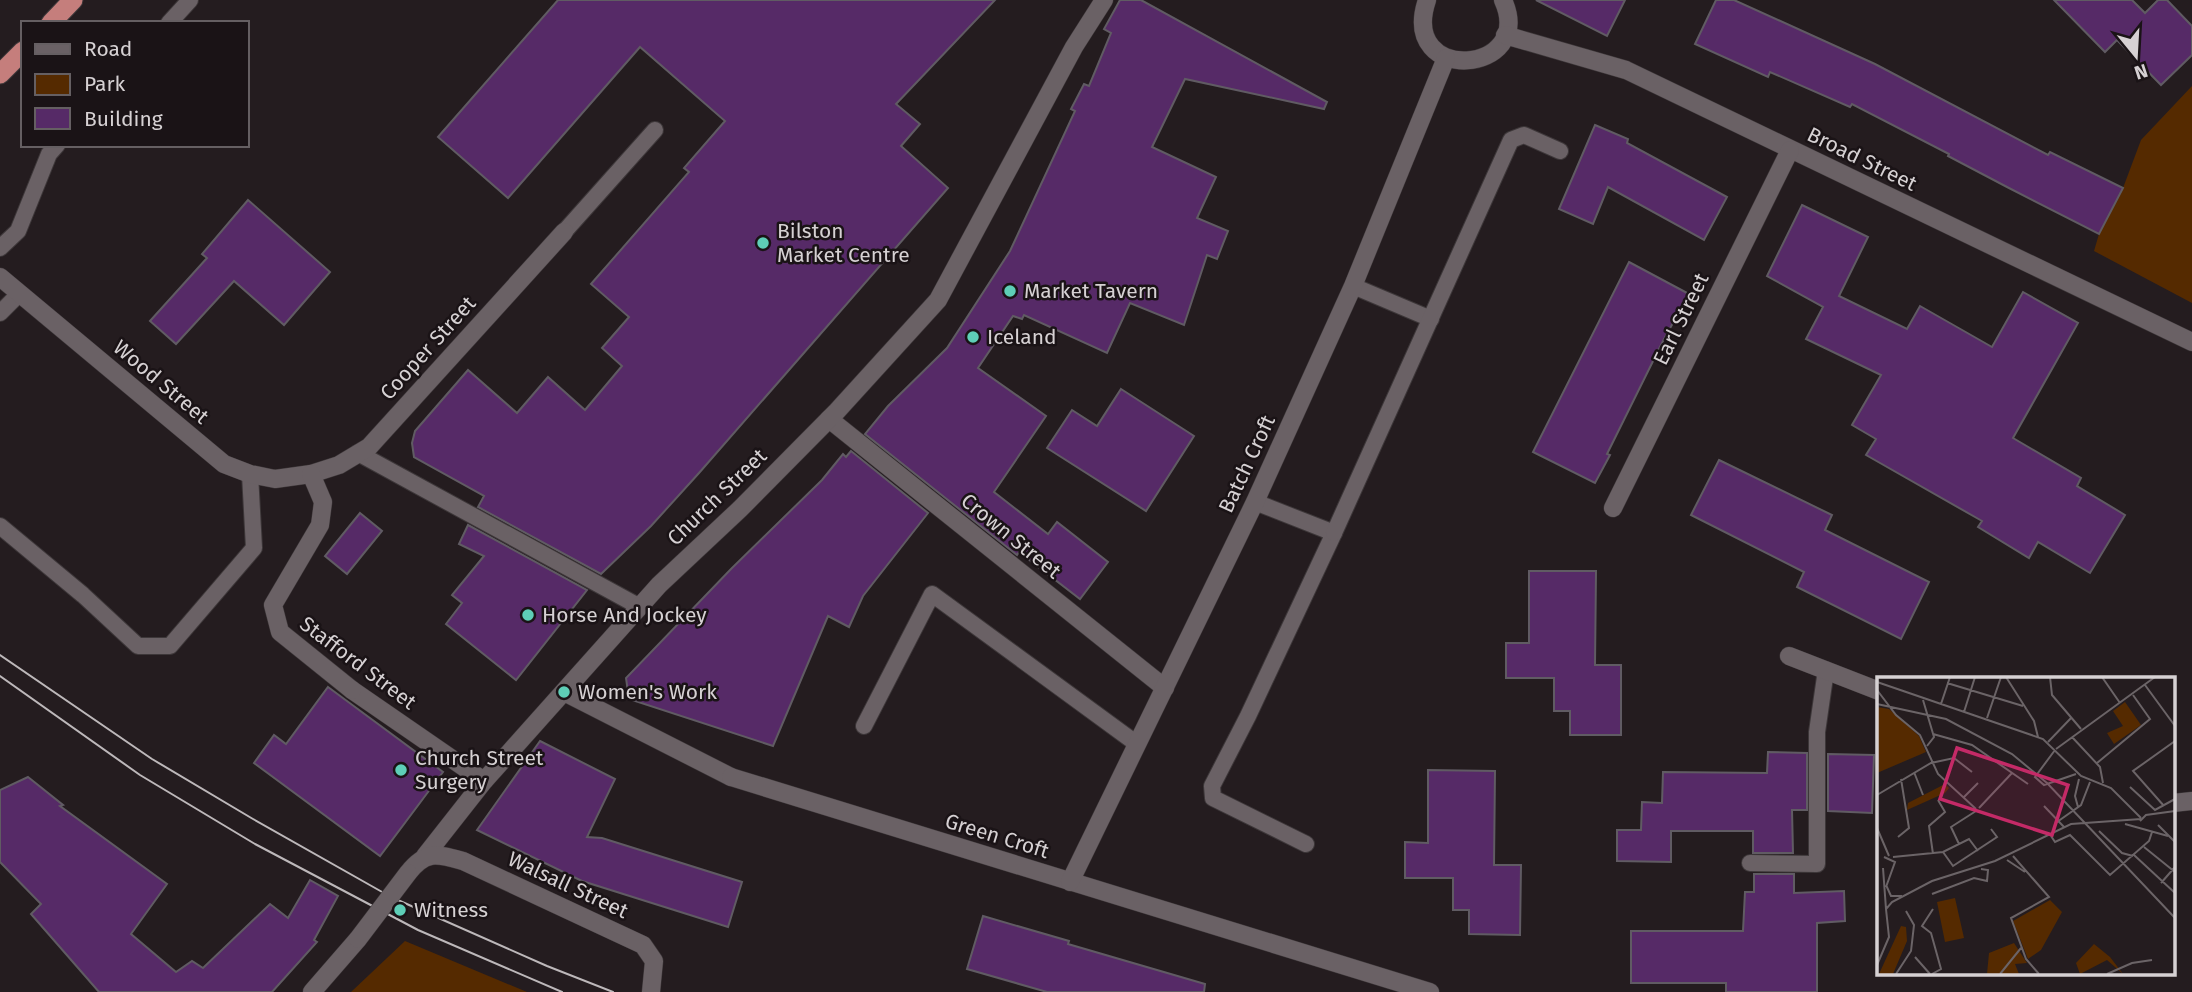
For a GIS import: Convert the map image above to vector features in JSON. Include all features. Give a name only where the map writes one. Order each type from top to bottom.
[{"type":"highway","points":[[53,21],[73,0]]},
{"type":"highway","points":[[0,74],[21,53]]},
{"type":"street","name":"Church Street","points":[[312,992],[358,939],[484,781],[659,585],[740,509],[829,419],[938,300],[1074,47],[1104,0]]},
{"type":"street","points":[[1427,0],[1423,12],[1423,26],[1427,38],[1435,50],[1460,62],[1474,61],[1498,47],[1505,35],[1508,21],[1503,0]]},
{"type":"street","name":"Broad Street","points":[[1505,35],[1626,70],[2192,342]]},
{"type":"street","name":"Batch Croft","points":[[1070,882],[1255,502],[1353,286],[1447,58]]},
{"type":"street","name":"Earl Street","points":[[1613,508],[1790,150]]},
{"type":"street","name":"Cooper Street","points":[[311,474],[339,465],[369,447],[564,232]]},
{"type":"street","name":"Wood Street","points":[[0,278],[224,464],[250,474],[275,479],[311,474]]},
{"type":"street","name":"Crown Street","points":[[829,419],[1165,688]]},
{"type":"street","name":"Stafford Street","points":[[311,474],[323,502],[320,525],[273,605],[280,632],[352,690],[484,781]]},
{"type":"street","points":[[1789,656],[1877,690]]},
{"type":"street","name":"Green Croft","points":[[564,692],[731,777],[1430,992]]},
{"type":"street","points":[[2174,803],[2192,801]]},
{"type":"street","name":"Walsall Street","points":[[425,856],[442,855],[463,861],[643,945],[654,961],[650,992]]},
{"type":"lane","points":[[171,21],[190,0]]},
{"type":"lane","points":[[564,232],[655,130]]},
{"type":"lane","points":[[1306,844],[1213,798],[1212,786],[1334,534],[1511,141],[1524,135],[1560,150]]},
{"type":"lane","points":[[0,248],[18,231],[50,154],[55,147]]},
{"type":"lane","points":[[1353,286],[1431,319]]},
{"type":"lane","points":[[0,313],[19,294]]},
{"type":"lane","points":[[358,453],[640,607]]},
{"type":"lane","points":[[0,526],[83,594],[138,646],[170,646],[254,548],[250,474]]},
{"type":"lane","points":[[1255,502],[1334,534]]},
{"type":"lane","points":[[864,726],[932,594],[1137,744]]},
{"type":"lane","points":[[1750,863],[1817,863],[1817,732],[1826,670]]},
{"type":"green space","points":[[2192,86],[2192,303],[2094,251],[2099,234],[2123,188],[2141,140]]},
{"type":"green space","points":[[405,941],[527,992],[351,992]]},
{"type":"building","name":"Bilston Market Centre","points":[[558,0],[995,0],[896,104],[920,124],[901,146],[948,188],[699,473],[651,526],[601,574],[478,507],[484,496],[414,457],[412,443],[415,431],[468,370],[517,413],[548,377],[585,410],[622,366],[602,348],[629,317],[591,284],[689,172],[684,168],[725,121],[640,47],[508,198],[438,137]]},
{"type":"building","points":[[1120,0],[1141,0],[1327,102],[1324,109],[1185,79],[1152,147],[1216,177],[1197,218],[1228,231],[1217,259],[1207,255],[1184,325],[1130,303],[1107,353],[1024,315],[1022,319],[1013,316],[978,368],[1046,416],[994,492],[1048,534],[1057,522],[1108,562],[1080,599],[1019,552],[1017,555],[865,434],[888,406],[947,348],[1010,251],[1075,111],[1071,109],[1084,84],[1089,86],[1111,33],[1104,29]]},
{"type":"building","points":[[1536,0],[1625,0],[1607,36]]},
{"type":"building","points":[[1716,0],[1734,0],[1875,64],[2048,155],[2050,152],[2123,188],[2099,234],[1852,104],[1850,107],[1770,72],[1768,77],[1695,44]]},
{"type":"building","points":[[2054,0],[2132,0],[2145,13],[2158,0],[2167,0],[2192,26],[2192,55],[2161,85],[2117,40],[2105,52]]},
{"type":"building","points":[[1595,125],[1628,139],[1627,143],[1727,197],[1704,240],[1608,187],[1593,224],[1559,209]]},
{"type":"building","points":[[248,200],[330,272],[284,325],[234,281],[176,344],[150,321],[207,258],[202,254]]},
{"type":"building","points":[[1802,205],[1868,237],[1839,296],[1907,329],[1920,306],[1992,347],[2023,292],[2078,323],[2013,438],[2081,478],[2077,486],[2125,515],[2090,573],[2038,542],[2029,558],[1978,527],[1982,521],[1866,455],[1876,439],[1852,425],[1881,375],[1806,339],[1823,307],[1767,276]]},
{"type":"building","points":[[1629,262],[1689,294],[1663,341],[1595,483],[1533,452]]},
{"type":"building","points":[[1121,389],[1194,436],[1146,511],[1047,448],[1072,410],[1097,426]]},
{"type":"building","points":[[851,451],[928,513],[863,596],[849,627],[828,616],[773,746],[629,699],[626,678],[822,480],[843,454],[846,457]]},
{"type":"building","points":[[1719,460],[1832,515],[1825,530],[1929,582],[1901,639],[1797,587],[1804,572],[1691,515]]},
{"type":"building","points":[[360,513],[382,531],[347,574],[325,556]]},
{"type":"building","points":[[468,525],[587,590],[516,680],[446,624],[462,603],[452,595],[484,556],[459,544]]},
{"type":"building","points":[[1529,571],[1596,571],[1595,665],[1621,665],[1621,735],[1570,735],[1570,711],[1554,711],[1554,678],[1506,678],[1506,643],[1529,643]]},
{"type":"building","points":[[328,687],[443,772],[380,856],[254,763],[274,735],[286,744]]},
{"type":"building","points":[[540,741],[615,779],[587,837],[602,838],[742,882],[728,927],[582,881],[477,830]]},
{"type":"building","points":[[1768,752],[1807,753],[1807,810],[1792,810],[1793,853],[1753,853],[1753,831],[1671,831],[1671,862],[1617,861],[1617,830],[1641,830],[1642,802],[1662,803],[1663,772],[1767,773]]},
{"type":"building","points":[[1828,754],[1874,755],[1872,813],[1828,811]]},
{"type":"building","points":[[1428,770],[1495,771],[1494,865],[1521,865],[1520,935],[1469,934],[1469,910],[1453,910],[1453,878],[1405,878],[1405,842],[1428,843]]},
{"type":"building","points":[[28,777],[63,805],[60,806],[167,884],[131,934],[176,972],[192,961],[203,968],[270,904],[288,918],[310,880],[338,896],[314,940],[317,942],[272,992],[99,992],[31,914],[41,904],[0,862],[0,790]]},
{"type":"building","points":[[1754,874],[1794,874],[1794,893],[1844,891],[1845,921],[1817,923],[1817,992],[1726,992],[1726,983],[1631,983],[1631,931],[1743,931],[1745,892],[1754,892]]},
{"type":"building","points":[[983,916],[1205,984],[1204,992],[1047,992],[967,969]]},
{"type":"tram line","points":[[0,655],[152,759],[391,897],[613,992]]},
{"type":"tram line","points":[[0,676],[140,775],[255,844],[418,930],[562,992]]},
{"type":"place","name":"Bilston Market Centre","points":[[763,243]]},
{"type":"place","name":"Market Tavern","points":[[1010,291]]},
{"type":"place","name":"Iceland","points":[[973,337]]},
{"type":"place","name":"Horse And Jockey","points":[[528,615]]},
{"type":"place","name":"Women's Work","points":[[564,692]]},
{"type":"place","name":"Church Street Surgery","points":[[401,770]]},
{"type":"place","name":"Witness","points":[[400,910]]}]
